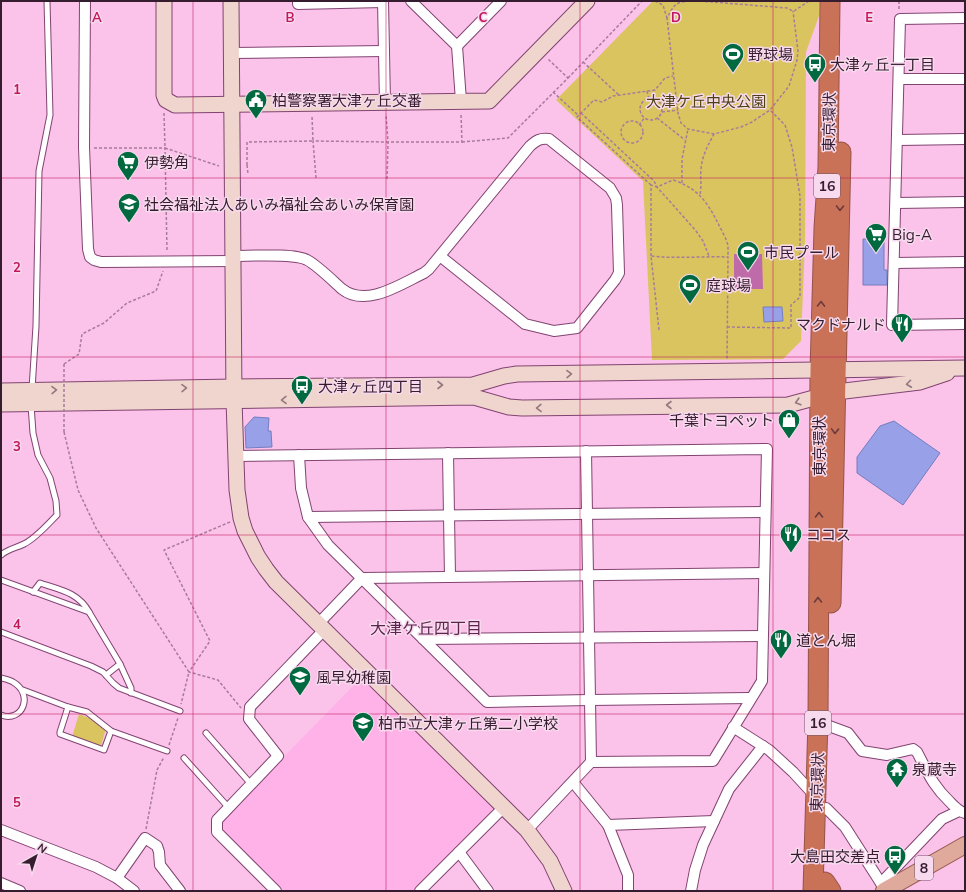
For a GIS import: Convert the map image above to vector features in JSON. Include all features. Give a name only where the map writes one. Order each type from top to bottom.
[{"type":"highway","name":"東京環状","points":[[821,803],[828,726],[828,371],[824,228],[828,167],[830,1]]},
{"type":"highway","name":"東京環状","points":[[828,371],[841,155],[841,1]]},
{"type":"highway","name":"東京環状","points":[[824,889],[818,720],[828,394]]},
{"type":"main road","name":"8","points":[[883,888],[965,845]]},
{"type":"street","points":[[85,1],[84,148],[88,249],[90,257],[94,260],[101,262],[167,261],[296,256],[307,260],[344,291],[359,297],[371,296],[388,290],[424,273],[440,256],[536,140],[542,138],[549,139],[610,188],[616,198],[618,205],[619,274],[577,328],[554,330],[525,324],[440,256]]},
{"type":"street","points":[[164,1],[164,95],[166,100],[175,105],[489,101],[538,49],[587,1]]},
{"type":"street","points":[[231,1],[237,490],[241,518],[250,543],[276,582],[527,830],[550,861],[564,891]]},
{"type":"street","points":[[298,1],[298,4],[383,2],[385,102]]},
{"type":"street","points":[[411,1],[457,46],[461,101]]},
{"type":"street","points":[[457,46],[501,1]]},
{"type":"street","points":[[965,18],[900,19],[892,324],[965,324]]},
{"type":"street","points":[[231,53],[384,51]]},
{"type":"street","points":[[899,79],[965,79]]},
{"type":"street","points":[[898,140],[965,139]]},
{"type":"street","points":[[896,203],[965,202]]},
{"type":"street","points":[[894,263],[965,262]]},
{"type":"street","points":[[1,392],[32,397],[235,394],[473,385],[504,376],[517,374],[962,368]]},
{"type":"street","points":[[235,394],[474,397],[508,407],[522,408],[788,404],[828,394],[920,382],[962,368]]},
{"type":"street","points":[[1,404],[32,397]]},
{"type":"street","points":[[236,456],[767,449],[762,680],[713,761],[591,762]]},
{"type":"street","points":[[527,830],[591,762],[586,451]]},
{"type":"street","points":[[448,453],[450,577]]},
{"type":"street","points":[[299,455],[300,488],[308,517],[328,545],[487,702],[750,698]]},
{"type":"street","points":[[308,517],[765,512]]},
{"type":"street","points":[[276,891],[216,832],[217,820],[278,756],[249,719],[250,707],[362,578],[764,573]]},
{"type":"street","points":[[423,639],[589,636],[762,636]]},
{"type":"street","points":[[733,727],[763,746],[793,772],[845,827],[883,888],[942,819],[962,812],[940,793],[933,783],[917,752],[913,749],[887,755],[862,751],[848,733],[828,726]]},
{"type":"street","points":[[691,891],[695,870],[703,845],[729,790],[763,746]]},
{"type":"street","points":[[573,782],[608,825],[628,875],[628,891]]},
{"type":"street","points":[[420,891],[504,807]]},
{"type":"street","points":[[608,825],[714,821]]},
{"type":"street","points":[[1,830],[96,867],[117,878],[134,891]]},
{"type":"street","points":[[117,878],[145,838],[157,846],[160,866],[180,891]]},
{"type":"street","points":[[459,852],[488,891]]},
{"type":"street","points":[[1,883],[20,891]]},
{"type":"lane","points":[[1,555],[6,551],[24,544],[40,532],[57,515],[56,500],[50,478],[38,454],[33,433],[32,397],[36,326],[39,170],[50,115],[47,1]]},
{"type":"lane","points":[[1,580],[89,612]]},
{"type":"lane","points":[[33,592],[40,583],[74,595],[83,602],[120,664],[131,688],[131,693]]},
{"type":"lane","points":[[1,632],[92,666],[106,675],[112,683],[119,688],[180,711]]},
{"type":"lane","points":[[106,675],[120,664]]},
{"type":"lane","points":[[1,678],[13,682],[22,690],[68,707],[87,712],[111,731],[167,751]]},
{"type":"lane","points":[[1,715],[7,717],[14,716],[23,707],[26,699],[22,690]]},
{"type":"lane","points":[[68,707],[60,734],[104,750],[111,731]]},
{"type":"lane","points":[[206,733],[251,784]]},
{"type":"lane","points":[[184,758],[229,808]]},
{"type":"path","points":[[248,174],[247,142],[462,142],[508,138],[642,1]]},
{"type":"path","points":[[654,1],[664,5],[667,18],[673,76],[681,123],[688,129],[714,134],[741,127],[752,122],[770,110],[789,86],[798,51],[793,12],[787,8],[700,1]]},
{"type":"path","points":[[667,18],[675,5],[679,2],[690,1]]},
{"type":"path","points":[[793,12],[809,1]]},
{"type":"path","points":[[538,49],[568,78]]},
{"type":"path","points":[[583,62],[620,96]]},
{"type":"path","points":[[578,115],[594,100],[602,102],[614,96],[655,90],[665,78],[673,76]]},
{"type":"path","points":[[648,91],[649,99]]},
{"type":"path","points":[[554,92],[578,115],[577,117],[651,185],[657,187],[673,180],[682,183],[700,194],[726,237],[728,244],[727,362]]},
{"type":"path","points":[[662,112],[660,103],[654,98],[645,99],[640,106],[641,114],[648,120],[657,118],[662,112],[678,110]]},
{"type":"path","points":[[166,100],[164,109],[167,261],[156,291],[127,303],[104,323],[82,334],[79,354],[64,364],[64,432],[78,490],[96,528],[189,672],[218,680],[242,710]]},
{"type":"path","points":[[461,101],[462,142]]},
{"type":"path","points":[[385,102],[388,142],[387,179]]},
{"type":"path","points":[[312,103],[316,178]]},
{"type":"path","points":[[727,327],[791,328],[791,305],[800,297],[800,196],[792,147],[785,125],[770,110]]},
{"type":"path","points":[[581,113],[654,181],[657,187],[696,231],[709,256]]},
{"type":"path","points":[[639,125],[645,117]]},
{"type":"path","points":[[657,118],[686,140]]},
{"type":"path","points":[[635,122],[639,125],[642,127],[643,135],[638,142],[629,143],[622,138],[621,129],[627,123],[635,122]]},
{"type":"path","points":[[682,183],[682,159],[688,129]]},
{"type":"path","points":[[700,194],[702,188],[702,159],[714,134]]},
{"type":"path","points":[[84,148],[165,148],[219,166]]},
{"type":"path","points":[[243,165],[247,164]]},
{"type":"path","points":[[651,185],[651,256],[659,330]]},
{"type":"path","points":[[651,256],[666,258],[709,256],[728,257]]},
{"type":"path","points":[[145,838],[147,818],[157,770],[167,751],[180,711],[189,672],[210,641],[164,550],[241,518]]},
{"type":"shaded area","name":"市民プール","points":[[734,254],[762,254],[763,289],[734,289]]},
{"type":"shaded area","name":"柏市立大津ヶ丘第二小学校","points":[[361,678],[496,809],[415,891],[284,891],[220,828],[221,821]]},
{"type":"green space","name":"大津ケ丘中央公園","points":[[653,1],[819,1],[819,16],[806,52],[805,241],[801,341],[783,359],[652,360],[643,181],[556,100]]},
{"type":"green space","points":[[79,714],[99,722],[106,728],[101,746],[72,737]]},
{"type":"building","points":[[863,239],[884,239],[884,270],[887,270],[887,285],[863,285]]},
{"type":"building","points":[[763,307],[782,307],[783,321],[764,322]]},
{"type":"building","points":[[254,417],[269,418],[268,431],[271,431],[272,447],[246,448],[245,427]]},
{"type":"building","points":[[894,421],[940,453],[903,505],[857,473],[857,457],[880,426]]},
{"type":"place","name":"野球場","points":[[733,74]]},
{"type":"place","name":"大津ヶ丘一丁目","points":[[815,84]]},
{"type":"place","name":"柏警察署大津ヶ丘交番","points":[[256,120]]},
{"type":"place","name":"伊勢角","points":[[128,182]]},
{"type":"place","name":"社会福祉法人あいみ福祉会あいみ保育園","points":[[129,224]]},
{"type":"place","name":"Big-A","points":[[876,254]]},
{"type":"place","name":"市民プール","points":[[748,272]]},
{"type":"place","name":"庭球場","points":[[690,304]]},
{"type":"place","name":"マクドナルド","points":[[902,344]]},
{"type":"place","name":"大津ヶ丘四丁目","points":[[302,406]]},
{"type":"place","name":"千葉トヨペット","points":[[789,440]]},
{"type":"place","name":"ココス","points":[[791,554]]},
{"type":"place","name":"道とん堀","points":[[781,660]]},
{"type":"place","name":"風早幼稚園","points":[[300,696]]},
{"type":"place","name":"柏市立大津ヶ丘第二小学校","points":[[363,742]]},
{"type":"place","name":"泉蔵寺","points":[[897,788]]},
{"type":"place","name":"大島田交差点","points":[[895,876]]},
{"type":"district","name":"大津ケ丘四丁目","points":[[426,628]]}]
